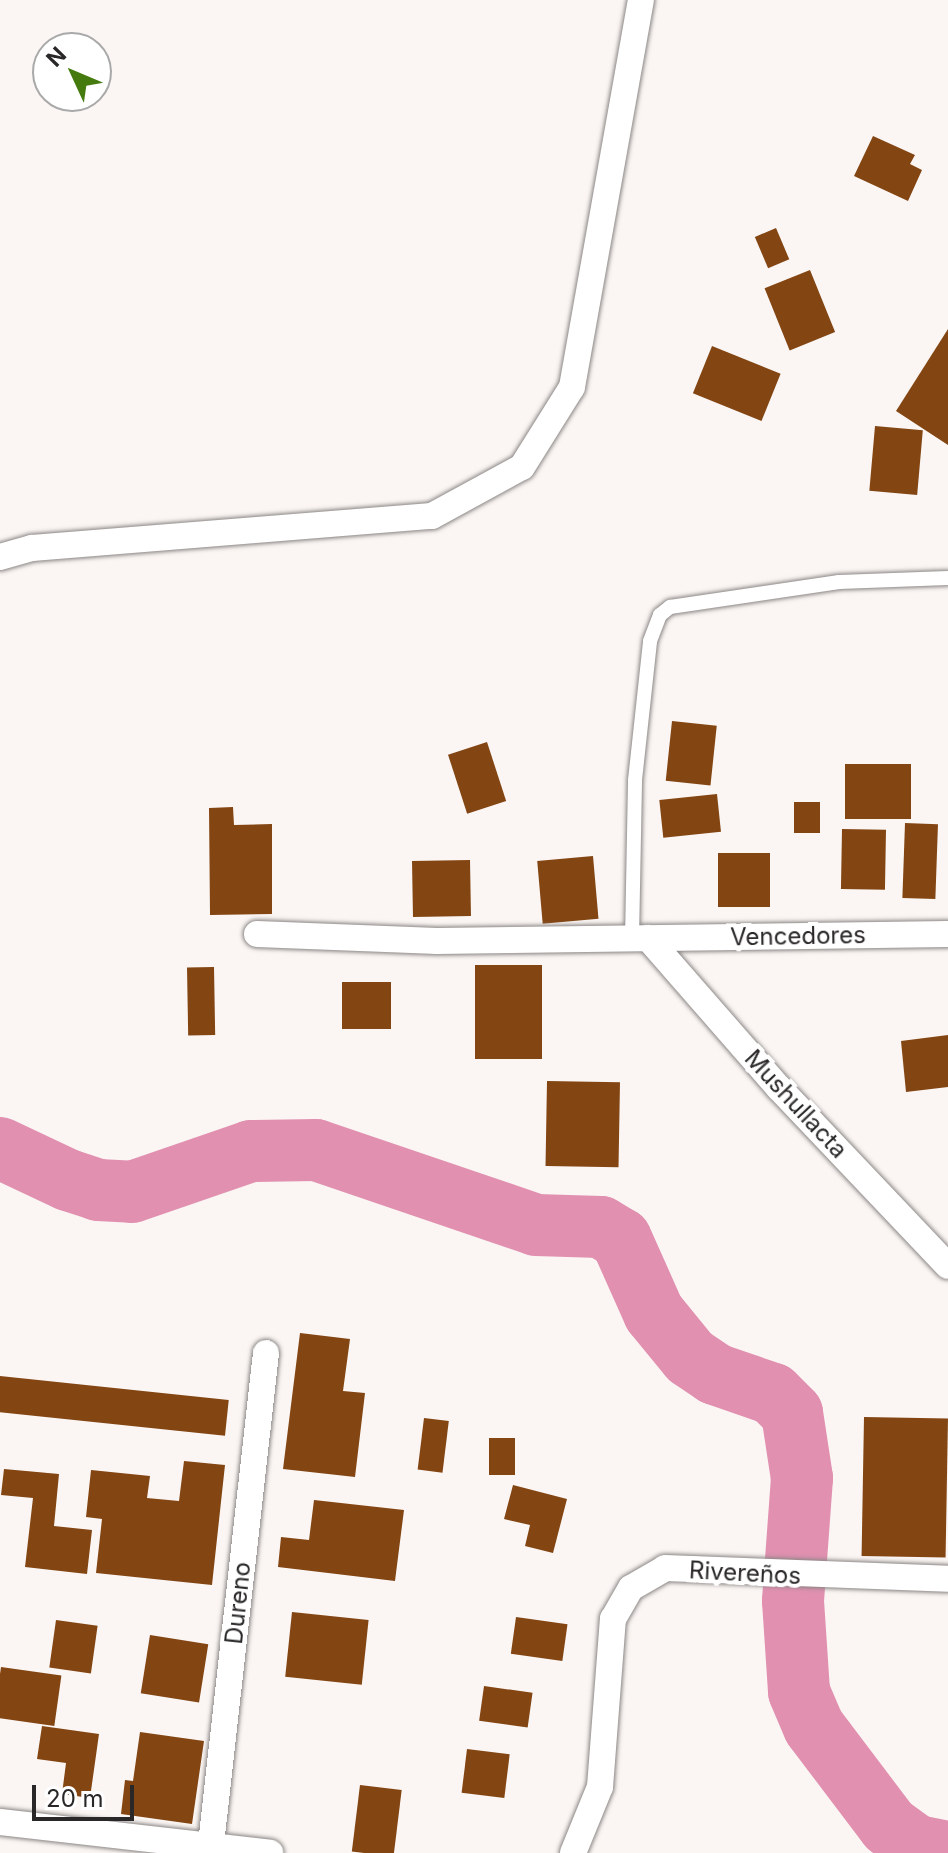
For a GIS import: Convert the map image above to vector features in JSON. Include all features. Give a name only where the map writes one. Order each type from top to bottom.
[{"type":"street","points":[[0,557],[32,548],[432,516],[522,467],[572,387],[641,0]]},
{"type":"street","name":"Vencedores","points":[[257,934],[437,941],[948,934]]},
{"type":"street","name":"Mushullacta","points":[[640,938],[948,1266]]},
{"type":"street","name":"Dureno","points":[[210,1851],[266,1353]]},
{"type":"street","name":"Rivereños","points":[[573,1853],[600,1787],[613,1619],[631,1588],[665,1568],[779,1576],[948,1579]]},
{"type":"street","points":[[0,1822],[210,1851],[270,1853]]},
{"type":"lane","points":[[640,938],[635,780],[650,641],[660,615],[670,607],[796,588],[948,578]]},
{"type":"building","points":[[873,136],[915,155],[910,164],[922,170],[908,201],[854,176]]},
{"type":"building","points":[[776,228],[789,259],[768,268],[755,237]]},
{"type":"building","points":[[810,270],[835,332],[790,350],[765,288]]},
{"type":"building","points":[[948,329],[948,445],[896,411]]},
{"type":"building","points":[[712,346],[781,374],[762,421],[693,393]]},
{"type":"building","points":[[875,426],[923,430],[917,495],[869,491]]},
{"type":"building","points":[[672,721],[717,726],[710,785],[666,781]]},
{"type":"building","points":[[487,742],[506,801],[467,814],[448,755]]},
{"type":"building","points":[[845,764],[911,764],[911,819],[845,819]]},
{"type":"building","points":[[717,794],[721,832],[663,838],[659,800]]},
{"type":"building","points":[[794,802],[820,802],[820,833],[794,833]]},
{"type":"building","points":[[233,807],[234,825],[272,824],[272,914],[210,915],[209,808]]},
{"type":"building","points":[[905,823],[938,824],[935,899],[902,898]]},
{"type":"building","points":[[842,829],[886,830],[885,890],[841,889]]},
{"type":"building","points":[[718,853],[770,853],[770,907],[718,907]]},
{"type":"building","points":[[593,856],[598,919],[543,924],[537,861]]},
{"type":"building","points":[[470,860],[471,916],[413,917],[412,861]]},
{"type":"building","points":[[475,965],[542,965],[542,1059],[475,1059]]},
{"type":"building","points":[[187,967],[214,967],[215,1035],[188,1035]]},
{"type":"building","points":[[342,982],[391,982],[391,1029],[342,1029]]},
{"type":"building","points":[[948,1035],[948,1087],[906,1092],[901,1041]]},
{"type":"building","points":[[547,1081],[620,1082],[619,1167],[546,1166]]},
{"type":"building","points":[[300,1333],[350,1339],[343,1391],[365,1393],[355,1477],[283,1469]]},
{"type":"building","points":[[0,1376],[229,1400],[225,1436],[0,1412]]},
{"type":"building","points":[[864,1417],[948,1418],[946,1557],[862,1556]]},
{"type":"building","points":[[424,1418],[449,1421],[442,1473],[418,1470]]},
{"type":"building","points":[[489,1438],[515,1438],[515,1475],[489,1475]]},
{"type":"building","points":[[184,1461],[225,1465],[212,1585],[96,1573],[102,1519],[86,1517],[91,1470],[150,1476],[147,1498],[179,1501]]},
{"type":"building","points":[[4,1469],[59,1474],[54,1526],[92,1530],[87,1574],[25,1567],[33,1498],[1,1495]]},
{"type":"building","points":[[513,1485],[567,1499],[553,1553],[525,1546],[530,1525],[504,1519]]},
{"type":"building","points":[[314,1500],[404,1510],[395,1581],[278,1567],[281,1537],[309,1540]]},
{"type":"building","points":[[292,1612],[369,1620],[362,1685],[285,1677]]},
{"type":"building","points":[[516,1617],[567,1624],[562,1661],[511,1654]]},
{"type":"building","points":[[56,1620],[98,1626],[91,1673],[49,1668]]},
{"type":"building","points":[[150,1635],[208,1644],[199,1703],[141,1693]]},
{"type":"building","points":[[1,1667],[61,1675],[54,1726],[0,1718]]},
{"type":"building","points":[[484,1686],[533,1693],[528,1727],[479,1721]]},
{"type":"building","points":[[42,1726],[99,1734],[90,1798],[62,1794],[66,1763],[37,1759]]},
{"type":"building","points":[[140,1732],[204,1741],[192,1824],[121,1814],[125,1780],[133,1781]]},
{"type":"building","points":[[467,1749],[510,1754],[504,1798],[462,1793]]},
{"type":"building","points":[[360,1785],[402,1790],[394,1853],[352,1852]]},
{"type":"waterway","points":[[0,1148],[68,1180],[98,1190],[132,1192],[251,1151],[316,1150],[536,1225],[601,1227],[621,1239],[654,1313],[690,1357],[715,1374],[773,1394],[792,1413],[802,1478],[793,1601],[799,1692],[814,1727],[889,1826],[917,1846],[948,1852]]}]
